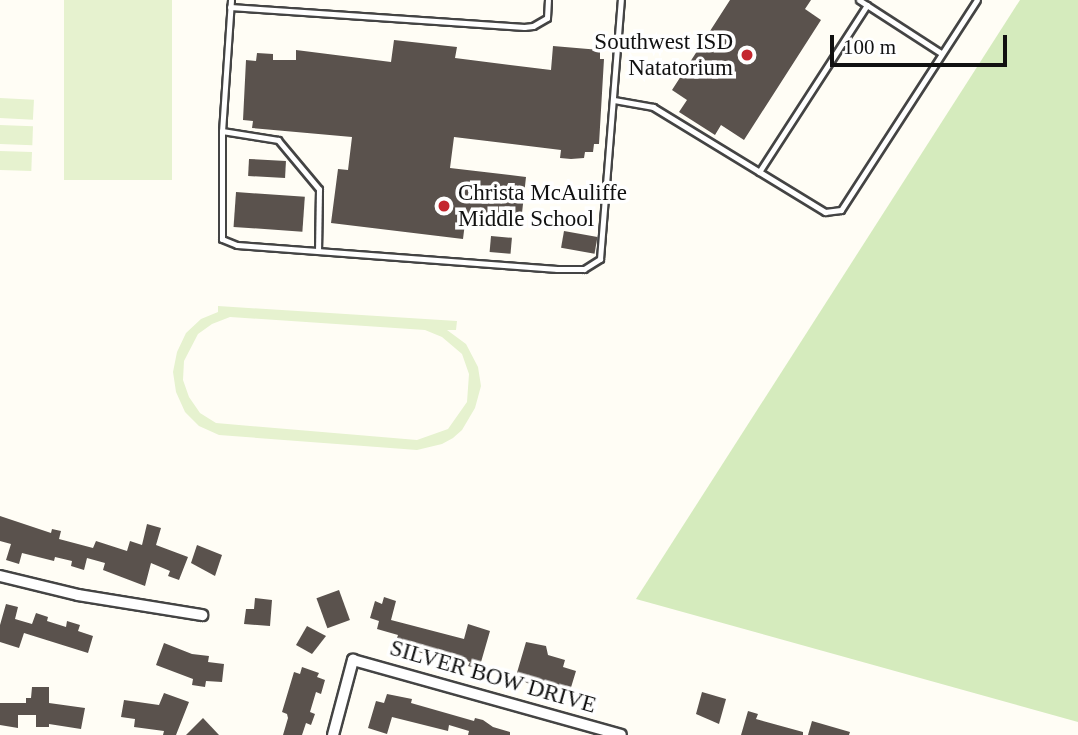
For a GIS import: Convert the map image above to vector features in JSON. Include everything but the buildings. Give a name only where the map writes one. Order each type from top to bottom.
[{"type":"street","points":[[0,576],[78,595],[202,615]]},
{"type":"street","name":"SILVER BOW DRIVE","points":[[333,735],[353,660],[621,735]]},
{"type":"lane","points":[[548,0],[547,18],[533,26],[524,27],[231,3],[222,131],[222,239],[237,245],[584,269],[600,259],[621,0]]},
{"type":"lane","points":[[859,0],[942,53]]},
{"type":"lane","points":[[614,100],[653,107],[825,212],[841,210],[977,0]]},
{"type":"lane","points":[[759,172],[867,5]]},
{"type":"lane","points":[[222,131],[278,139],[319,189],[318,250]]},
{"type":"green space","points":[[64,0],[172,0],[172,180],[64,180]]},
{"type":"green space","points":[[1020,0],[1078,0],[1078,722],[636,599]]},
{"type":"green space","points":[[0,98],[34,100],[33,120],[0,118]]},
{"type":"green space","points":[[0,125],[33,126],[32,145],[0,144]]},
{"type":"green space","points":[[0,151],[32,152],[31,171],[0,170]]},
{"type":"green space","points":[[218,306],[457,321],[456,330],[447,330],[466,344],[478,367],[481,386],[475,408],[462,430],[453,438],[442,444],[417,450],[219,435],[199,426],[185,412],[176,392],[173,372],[177,352],[186,333],[201,319],[218,312]],"holes":[[[230,317],[425,330],[442,337],[462,354],[469,374],[467,402],[448,429],[417,440],[216,423],[200,413],[189,397],[183,380],[184,361],[198,334],[212,324]]]},
{"type":"place","name":"Southwest ISD Natatorium","points":[[747,55]]},
{"type":"place","name":"Christa McAuliffe Middle School","points":[[444,206]]}]
